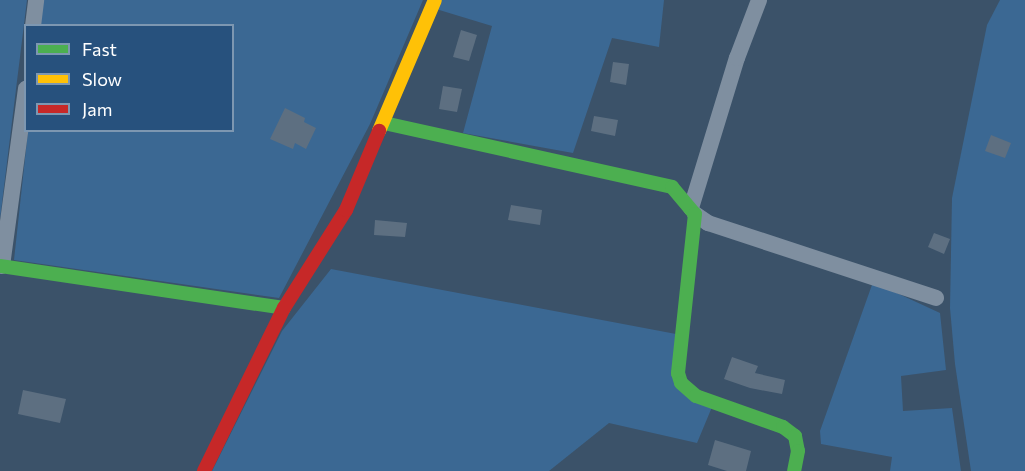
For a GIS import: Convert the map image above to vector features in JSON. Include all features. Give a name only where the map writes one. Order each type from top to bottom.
[{"type":"street","points":[[33,24],[36,0]]},
{"type":"street","points":[[204,471],[284,308],[346,210],[435,0]]},
{"type":"street","points":[[759,0],[736,58],[693,211],[678,373],[681,383],[696,396],[783,427],[795,436],[798,451],[794,471]]},
{"type":"street","points":[[24,103],[1,266],[284,308]]},
{"type":"street","points":[[384,123],[672,187],[693,211],[708,223],[936,298]]},
{"type":"shaded area","points":[[0,0],[27,0],[24,24],[0,219]]},
{"type":"shaded area","points":[[43,0],[423,0],[370,124],[279,298],[14,260],[28,132],[234,132],[234,24],[40,24]]},
{"type":"shaded area","points":[[440,0],[664,0],[659,47],[612,38],[573,153],[463,133],[492,26],[436,9]]},
{"type":"shaded area","points":[[1000,0],[1025,0],[1025,471],[971,471],[955,364],[950,308],[952,198],[987,25]]},
{"type":"shaded area","points":[[331,269],[676,334],[673,373],[712,407],[697,443],[609,423],[549,471],[212,471],[282,331]]},
{"type":"shaded area","points":[[873,282],[940,313],[946,370],[901,376],[903,411],[952,408],[961,471],[890,471],[892,457],[821,444],[820,431]]},
{"type":"building","points":[[461,30],[477,35],[469,61],[453,57]]},
{"type":"building","points":[[613,62],[629,64],[626,85],[610,82]]},
{"type":"building","points":[[443,86],[462,89],[457,112],[439,109]]},
{"type":"building","points":[[285,108],[305,118],[304,122],[316,128],[306,149],[295,143],[293,149],[270,139]]},
{"type":"building","points":[[594,116],[618,120],[615,136],[591,131]]},
{"type":"building","points":[[991,135],[1011,143],[1005,158],[985,151]]},
{"type":"building","points":[[511,205],[542,210],[540,225],[508,220]]},
{"type":"building","points":[[375,220],[407,223],[405,237],[374,235]]},
{"type":"building","points":[[934,233],[950,239],[944,254],[928,247]]},
{"type":"building","points":[[732,357],[758,366],[755,373],[785,380],[782,394],[750,388],[724,379]]},
{"type":"building","points":[[23,390],[66,399],[60,423],[18,414]]},
{"type":"building","points":[[715,440],[751,451],[746,471],[727,471],[708,465]]},
{"type":"traffic: fast","points":[[384,123],[672,187],[695,214],[678,373],[681,383],[696,396],[783,427],[795,436],[798,451],[794,471]]},
{"type":"traffic: fast","points":[[0,266],[284,308]]},
{"type":"traffic: slow","points":[[379,131],[435,0]]},
{"type":"traffic: jam","points":[[204,471],[284,308],[346,210],[379,131]]}]
